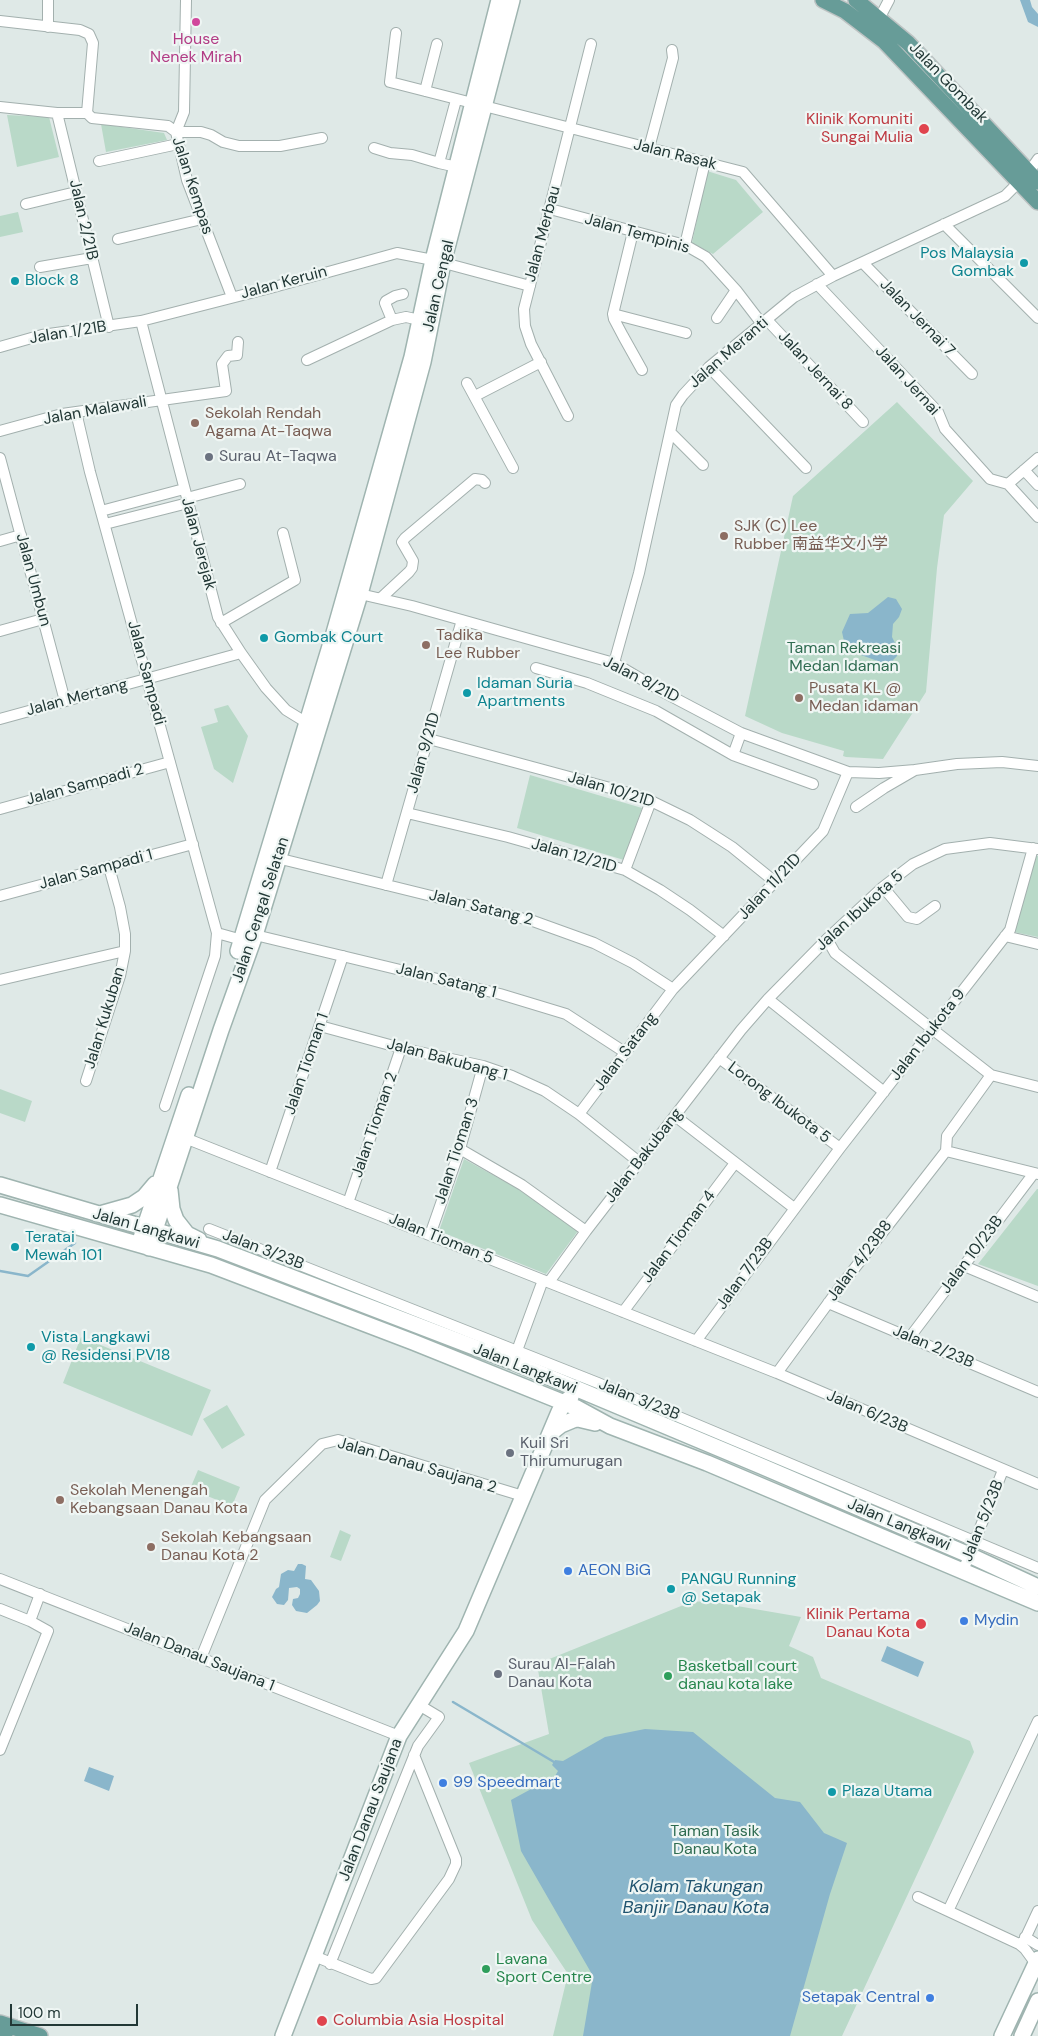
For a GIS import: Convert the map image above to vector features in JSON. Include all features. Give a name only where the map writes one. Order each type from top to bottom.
[{"type":"main road","name":"Jalan Gombak","points":[[823,0],[845,11],[884,42],[1029,179]]},
{"type":"main road","name":"Jalan Gombak","points":[[856,0],[908,43],[1029,179],[1038,202]]},
{"type":"main road","points":[[0,2023],[40,2036]]},
{"type":"main road","points":[[0,2034],[5,2036]]},
{"type":"street","points":[[48,0],[48,27]]},
{"type":"street","points":[[186,0],[184,112],[176,132],[201,132],[223,142],[239,146],[280,146],[322,138]]},
{"type":"street","name":"Jalan Cengal","points":[[359,570],[420,320],[438,262],[479,106],[499,0]]},
{"type":"street","name":"Jalan Cengal","points":[[359,570],[422,362],[438,262],[457,167],[479,106],[512,0]]},
{"type":"street","points":[[879,18],[890,0]]},
{"type":"street","points":[[0,21],[80,30],[89,34],[93,42],[88,113]]},
{"type":"street","name":"Jalan Rasak","points":[[396,33],[390,82],[743,172],[833,276]]},
{"type":"street","points":[[425,91],[437,44]]},
{"type":"street","name":"Jalan Merbau","points":[[568,416],[525,326],[524,310],[591,44]]},
{"type":"street","points":[[650,148],[673,58],[672,50]]},
{"type":"street","points":[[439,163],[456,100]]},
{"type":"street","name":"Jalan Kempas","points":[[0,107],[58,113],[88,113],[92,118],[168,126],[176,132],[187,180],[232,297]]},
{"type":"street","name":"Jalan 2/21B","points":[[58,113],[108,327]]},
{"type":"street","points":[[99,161],[178,144]]},
{"type":"street","points":[[374,148],[390,154],[412,155],[457,167]]},
{"type":"street","name":"Jalan Meranti","points":[[614,663],[639,573],[676,405],[683,394],[709,367],[794,297],[833,276],[1006,196],[1029,179],[1038,159]]},
{"type":"street","points":[[685,245],[705,162]]},
{"type":"street","points":[[26,204],[76,192]]},
{"type":"street","name":"Jalan Tempinis","points":[[550,209],[685,245],[706,257],[764,322]]},
{"type":"street","points":[[118,239],[202,219]]},
{"type":"street","points":[[944,224],[1038,318]]},
{"type":"street","points":[[633,232],[613,314],[622,336],[642,370]]},
{"type":"street","name":"Jalan Keruin","points":[[139,322],[284,285],[397,253],[530,286]]},
{"type":"street","points":[[40,267],[92,258]]},
{"type":"street","name":"Jalan Jernai 7","points":[[863,263],[972,374]]},
{"type":"street","name":"Jalan Jernai","points":[[817,284],[938,412],[945,429],[990,479],[1008,484],[1038,516]]},
{"type":"street","points":[[717,318],[736,290]]},
{"type":"street","points":[[392,320],[385,303],[395,296],[403,294]]},
{"type":"street","points":[[613,314],[686,334]]},
{"type":"street","points":[[307,360],[392,320],[406,317],[420,320]]},
{"type":"street","name":"Jalan 1/21B","points":[[0,347],[42,335],[139,322]]},
{"type":"street","name":"Jalan Jerejak","points":[[139,322],[221,623],[266,688],[286,710],[313,726]]},
{"type":"street","name":"Jalan Jernai 8","points":[[764,322],[863,422]]},
{"type":"street","name":"Jalan Malawali","points":[[0,430],[76,412],[226,391],[222,364],[228,356],[237,355],[238,342]]},
{"type":"street","points":[[474,396],[541,362]]},
{"type":"street","points":[[709,367],[806,468]]},
{"type":"street","points":[[467,383],[513,468]]},
{"type":"street","name":"Jalan Sampadi","points":[[76,412],[101,511],[217,933],[215,956],[165,1106]]},
{"type":"street","points":[[670,432],[703,465]]},
{"type":"street","name":"Jalan Umbun","points":[[0,458],[66,701]]},
{"type":"street","points":[[1008,484],[1038,458]]},
{"type":"street","points":[[1024,470],[1038,485]]},
{"type":"street","points":[[381,598],[412,568],[414,561],[402,542],[405,538],[475,479],[482,480],[485,483]]},
{"type":"street","points":[[101,511],[186,497],[240,484]]},
{"type":"street","points":[[105,524],[186,497]]},
{"type":"street","points":[[221,623],[295,580],[282,533]]},
{"type":"street","points":[[0,541],[21,535]]},
{"type":"street","name":"Jalan Cengal Selatan","points":[[144,1246],[247,936],[277,858],[313,726],[360,594],[359,570]]},
{"type":"street","name":"Jalan Cengal Selatan","points":[[165,1182],[185,1138],[313,726],[359,570]]},
{"type":"street","name":"Jalan 8/21D","points":[[360,594],[462,620],[614,663],[665,693],[743,734],[848,772],[879,773],[993,762],[1038,766]]},
{"type":"street","points":[[0,631],[43,619]]},
{"type":"street","name":"Jalan 9/21D","points":[[386,885],[462,620]]},
{"type":"street","name":"Jalan Mertang","points":[[0,719],[241,653]]},
{"type":"street","points":[[536,668],[587,683],[656,711],[735,755],[813,784]]},
{"type":"street","points":[[735,755],[743,734]]},
{"type":"street","name":"Jalan 10/21D","points":[[429,739],[636,795],[651,801],[690,820],[732,847],[774,881]]},
{"type":"street","name":"Jalan Sampadi 2","points":[[0,809],[170,762]]},
{"type":"street","points":[[856,808],[884,788],[915,770]]},
{"type":"street","name":"Jalan 11/21D","points":[[673,989],[774,881],[823,832],[848,772]]},
{"type":"street","points":[[625,870],[651,801]]},
{"type":"street","name":"Jalan 12/21D","points":[[407,813],[508,837],[625,870],[660,890],[724,936]]},
{"type":"street","name":"Jalan Ibukota 5","points":[[741,1030],[827,938],[913,864],[945,849],[990,843],[1036,848]]},
{"type":"street","name":"Jalan Sampadi 1","points":[[0,896],[193,844]]},
{"type":"street","name":"Jalan Ibukota 9","points":[[794,1208],[1010,930],[1036,848]]},
{"type":"street","name":"Jalan Satang 2","points":[[277,858],[533,921],[594,943],[633,963],[673,989]]},
{"type":"street","name":"Jalan Kukuban","points":[[86,1081],[120,976],[125,951],[120,907],[109,867]]},
{"type":"street","points":[[884,887],[908,916],[917,919],[935,906]]},
{"type":"street","points":[[217,933],[247,936]]},
{"type":"street","name":"Jalan Satang 1","points":[[247,936],[343,956],[500,994],[566,1014],[626,1053]]},
{"type":"street","points":[[1005,936],[1038,944]]},
{"type":"street","points":[[827,938],[835,953],[991,1075],[1038,1087]]},
{"type":"street","points":[[0,980],[125,951]]},
{"type":"street","name":"Jalan Tioman 1","points":[[270,1172],[343,956]]},
{"type":"street","name":"Jalan Satang","points":[[579,1114],[673,989]]},
{"type":"street","points":[[768,999],[884,1092]]},
{"type":"street","name":"Jalan Bakubang 1","points":[[320,1026],[401,1048],[483,1066],[512,1076],[545,1091],[579,1114],[639,1162]]},
{"type":"street","name":"Jalan Bakubang","points":[[515,1357],[546,1281],[741,1030]]},
{"type":"street","name":"Jalan Tioman 2","points":[[348,1203],[401,1048]]},
{"type":"street","name":"Lorong Ibukota 5","points":[[719,1058],[840,1148]]},
{"type":"street","name":"Jalan Tioman 3","points":[[430,1235],[460,1149],[483,1066]]},
{"type":"street","points":[[991,1075],[947,1136],[946,1152],[1036,1174]]},
{"type":"street","points":[[675,1116],[794,1208]]},
{"type":"street","name":"Jalan Tioman 5","points":[[185,1138],[696,1341]]},
{"type":"street","points":[[460,1149],[522,1185],[586,1231]]},
{"type":"street","name":"Jalan 4/23B8","points":[[777,1373],[828,1303],[946,1152]]},
{"type":"street","name":"Jalan Tioman 4","points":[[623,1312],[735,1163]]},
{"type":"street","name":"Jalan 10/23B","points":[[910,1337],[1036,1174]]},
{"type":"street","points":[[96,1215],[132,1205],[165,1182],[176,1220],[187,1234],[218,1249]]},
{"type":"street","name":"Jalan Langkawi","points":[[0,1185],[96,1215],[218,1249],[515,1357],[555,1380],[583,1392],[972,1548],[1038,1587]]},
{"type":"street","name":"Jalan Langkawi","points":[[0,1205],[220,1269],[413,1342],[564,1403],[610,1426],[707,1463],[1038,1603]]},
{"type":"street","name":"Jalan 7/23B","points":[[696,1341],[794,1208]]},
{"type":"street","name":"Jalan 3/23B","points":[[209,1229],[972,1548],[1038,1568]]},
{"type":"street","points":[[964,1266],[1038,1297]]},
{"type":"street","name":"Jalan 2/23B","points":[[828,1303],[1038,1392]]},
{"type":"street","name":"Jalan 6/23B","points":[[696,1341],[777,1373],[1038,1484]]},
{"type":"street","points":[[555,1380],[564,1403],[583,1392]]},
{"type":"street","name":"Jalan Danau Saujana","points":[[283,2036],[399,1736],[466,1631],[564,1403]]},
{"type":"street","points":[[551,1433],[567,1421],[578,1419],[610,1426]]},
{"type":"street","name":"Jalan Danau Saujana 2","points":[[201,1658],[265,1500],[322,1444],[338,1440],[523,1496]]},
{"type":"street","name":"Jalan 5/23B","points":[[963,1571],[1003,1470]]},
{"type":"street","name":"Jalan Danau Saujana 1","points":[[0,1579],[399,1736]]},
{"type":"street","points":[[30,1621],[40,1594]]},
{"type":"street","points":[[0,1609],[30,1621],[48,1631],[0,1750]]},
{"type":"street","points":[[330,1964],[414,1755],[418,1746],[439,1717],[419,1705]]},
{"type":"street","points":[[948,1911],[1038,1721]]},
{"type":"street","points":[[314,1956],[370,1979],[376,1978],[449,1879],[456,1864],[456,1859],[414,1755]]},
{"type":"street","points":[[918,1897],[1022,1941],[1038,1945]]},
{"type":"street","points":[[1002,2036],[1037,1962],[1025,1949],[1022,1941],[1038,1911]]},
{"type":"street","points":[[1022,2036],[1038,2001]]},
{"type":"green space","points":[[7,115],[49,117],[59,157],[17,167]]},
{"type":"green space","points":[[101,124],[164,133],[167,140],[106,152]]},
{"type":"green space","points":[[707,171],[736,180],[763,212],[713,254],[692,243]]},
{"type":"green space","points":[[18,212],[23,232],[0,237],[0,216]]},
{"type":"green space","name":"Taman Rekreasi Medan Idaman","points":[[897,402],[973,481],[944,515],[937,568],[926,692],[883,759],[846,757],[843,756],[844,751],[782,733],[745,716],[793,496]]},
{"type":"green space","points":[[228,705],[248,736],[233,783],[214,769],[201,727],[218,722],[214,709]]},
{"type":"green space","points":[[530,775],[642,808],[624,860],[517,828]]},
{"type":"green space","points":[[1035,856],[1038,856],[1038,937],[1014,932]]},
{"type":"green space","points":[[0,1089],[32,1101],[25,1122],[0,1113]]},
{"type":"green space","points":[[464,1159],[518,1189],[578,1231],[546,1274],[439,1231]]},
{"type":"green space","points":[[1038,1189],[1038,1286],[978,1264]]},
{"type":"green space","points":[[81,1337],[211,1390],[192,1436],[63,1383]]},
{"type":"green space","points":[[227,1405],[245,1435],[222,1449],[203,1419]]},
{"type":"green space","points":[[198,1470],[240,1487],[232,1506],[190,1489]]},
{"type":"green space","points":[[340,1530],[351,1535],[341,1561],[330,1557]]},
{"type":"green space","name":"Taman Tasik Danau Kota","points":[[708,1601],[801,1617],[789,1646],[813,1657],[821,1678],[970,1741],[974,1752],[842,2036],[553,2036],[568,1974],[532,1920],[469,1763],[549,1734],[537,1664],[691,1602]]},
{"type":"water","points":[[1020,0],[1030,0],[1032,7],[1038,14],[1038,27],[1028,22]]},
{"type":"water","points":[[888,597],[896,599],[902,609],[899,617],[893,624],[892,637],[896,645],[897,656],[891,662],[883,663],[853,652],[844,641],[842,632],[850,614],[868,613]]},
{"type":"water","points":[[298,1564],[306,1566],[305,1579],[311,1580],[319,1591],[320,1601],[307,1613],[296,1611],[292,1605],[293,1599],[298,1598],[300,1594],[300,1589],[297,1587],[289,1588],[288,1600],[284,1605],[277,1604],[272,1597],[279,1587],[281,1574],[288,1570],[294,1571]]},
{"type":"water","points":[[887,1646],[924,1662],[918,1677],[881,1661]]},
{"type":"water","name":"Kolam Takungan Banjir Danau Kota","points":[[645,1729],[693,1732],[775,1798],[800,1802],[824,1833],[847,1843],[830,1894],[790,2036],[583,2036],[593,1976],[521,1851],[511,1800],[555,1776],[558,1771],[552,1765],[555,1760],[563,1761],[605,1737]]},
{"type":"water","points":[[89,1767],[114,1776],[109,1791],[84,1781]]},
{"type":"waterway","points":[[0,1271],[28,1276],[75,1243]]},
{"type":"waterway","points":[[453,1702],[554,1762]]},
{"type":"place","name":"House Nenek Mirah","points":[[196,22]]},
{"type":"place","name":"Klinik Komuniti Sungai Mulia","points":[[924,129]]},
{"type":"place","name":"Pos Malaysia Gombak","points":[[1024,263]]},
{"type":"place","name":"Block 8","points":[[15,281]]},
{"type":"place","name":"Sekolah Rendah Agama At-Taqwa","points":[[195,423]]},
{"type":"place","name":"Surau At-Taqwa","points":[[209,457]]},
{"type":"place","name":"SJK (C) Lee Rubber 南益华文小学","points":[[724,536]]},
{"type":"place","name":"Gombak Court","points":[[264,638]]},
{"type":"place","name":"Tadika Lee Rubber","points":[[426,645]]},
{"type":"place","name":"Idaman Suria Apartments","points":[[467,693]]},
{"type":"place","name":"Pusata KL @ Medan idaman","points":[[799,698]]},
{"type":"place","name":"Teratai Mewah 101","points":[[15,1247]]},
{"type":"place","name":"Vista Langkawi @ Residensi PV18","points":[[31,1347]]},
{"type":"place","name":"Kuil Sri Thirumurugan","points":[[510,1453]]},
{"type":"place","name":"Sekolah Menengah Kebangsaan Danau Kota","points":[[60,1500]]},
{"type":"place","name":"Sekolah Kebangsaan Danau Kota 2","points":[[151,1547]]},
{"type":"place","name":"AEON BiG","points":[[568,1571]]},
{"type":"place","name":"PANGU Running @ Setapak","points":[[671,1589]]},
{"type":"place","name":"Mydin","points":[[964,1621]]},
{"type":"place","name":"Klinik Pertama Danau Kota","points":[[921,1624]]},
{"type":"place","name":"Surau Al-Falah Danau Kota","points":[[498,1674]]},
{"type":"place","name":"Basketball court danau kota lake","points":[[668,1676]]},
{"type":"place","name":"99 Speedmart","points":[[443,1783]]},
{"type":"place","name":"Plaza Utama","points":[[832,1792]]},
{"type":"place","name":"Lavana Sport Centre","points":[[486,1969]]},
{"type":"place","name":"Setapak Central","points":[[930,1998]]},
{"type":"place","name":"Columbia Asia Hospital","points":[[322,2021]]}]
